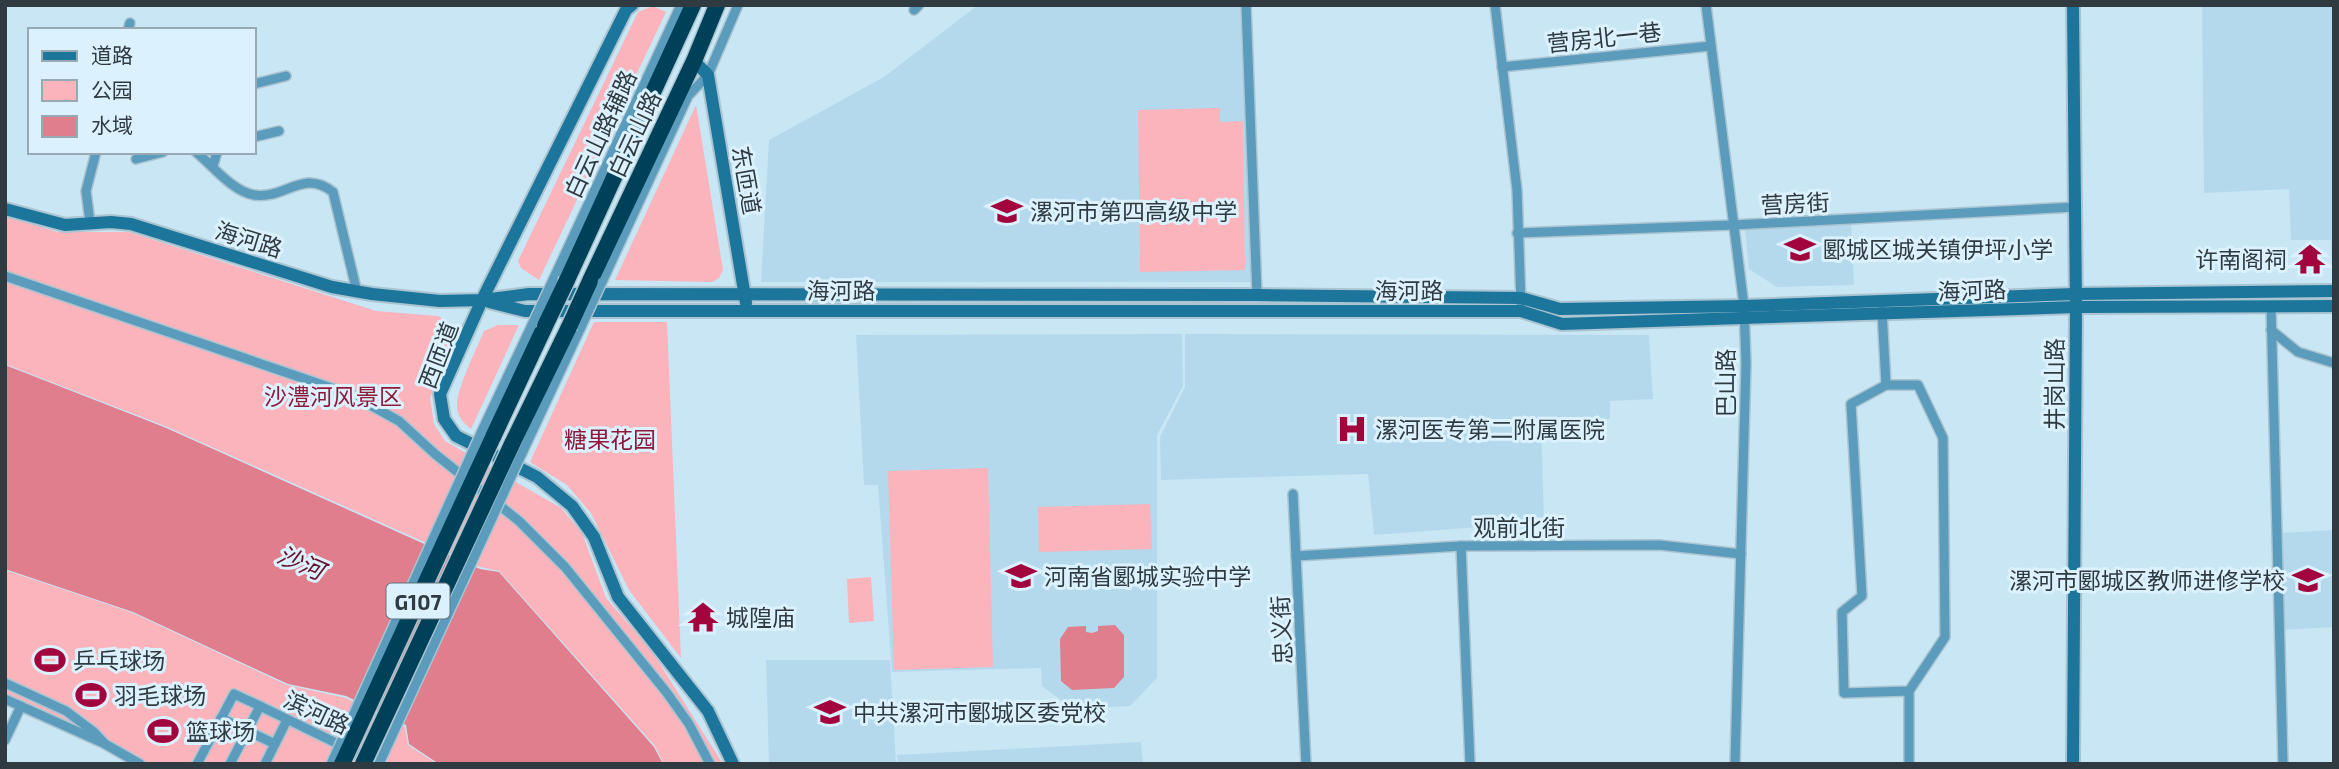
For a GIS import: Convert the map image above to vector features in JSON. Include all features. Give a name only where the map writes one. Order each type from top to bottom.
[{"type":"highway","name":"白云山路","points":[[560,280],[693,5]]},
{"type":"highway","name":"白云山路","points":[[596,282],[717,5]]},
{"type":"highway","name":"G107","points":[[342,764],[487,435],[560,280]]},
{"type":"highway","name":"G107","points":[[363,764],[596,282]]},
{"type":"street","name":"西匝道","points":[[632,5],[626,10],[482,300],[440,394],[443,419],[456,436],[537,477],[572,506],[594,537],[618,597],[708,711],[733,764]]},
{"type":"street","name":"白云山路辅路","points":[[560,280],[681,5]]},
{"type":"street","points":[[596,282],[688,96],[708,75],[738,5]]},
{"type":"street","points":[[1246,5],[1257,295]]},
{"type":"street","points":[[1495,5],[1517,190],[1521,305]]},
{"type":"street","name":"巴山路","points":[[1706,5],[1744,313],[1746,363],[1735,764]]},
{"type":"street","name":"井岗山路","points":[[2073,5],[2076,300],[2073,764]]},
{"type":"street","name":"营房北一巷","points":[[1502,67],[1711,46]]},
{"type":"street","points":[[694,61],[708,75]]},
{"type":"street","name":"东匝道","points":[[708,75],[748,312]]},
{"type":"street","points":[[256,84],[286,76]]},
{"type":"street","points":[[256,137],[279,131]]},
{"type":"street","points":[[89,222],[86,191],[95,154]]},
{"type":"street","points":[[136,159],[155,154]]},
{"type":"street","points":[[199,154],[237,188],[255,195],[281,192],[311,181],[324,184],[333,192],[357,292]]},
{"type":"street","points":[[214,166],[217,154]]},
{"type":"street","name":"营房街","points":[[1517,233],[1734,225],[2075,207]]},
{"type":"street","name":"海河路","points":[[5,209],[65,225],[89,222],[131,224],[332,287],[440,301],[482,300],[529,294],[1257,295],[1521,305],[1560,309],[1744,313],[2334,291]]},
{"type":"street","points":[[5,276],[352,395],[399,421],[435,454],[519,521],[565,567],[667,693],[689,724],[710,764]]},
{"type":"street","name":"海河路","points":[[482,300],[525,311],[1258,310],[1521,305]]},
{"type":"street","name":"海河路","points":[[2076,300],[2334,306]]},
{"type":"street","points":[[2271,306],[2283,764]]},
{"type":"street","points":[[1882,307],[1885,385]]},
{"type":"street","points":[[2271,330],[2298,352],[2334,363]]},
{"type":"street","points":[[1909,691],[1844,693],[1842,612],[1862,596],[1851,404],[1885,385],[1918,385],[1943,438],[1945,637],[1909,691],[1909,764]]},
{"type":"street","points":[[331,764],[487,435]]},
{"type":"street","points":[[379,764],[517,448]]},
{"type":"street","name":"忠义街","points":[[1293,494],[1306,764]]},
{"type":"street","name":"观前北街","points":[[1296,556],[1461,546],[1659,545],[1741,554]]},
{"type":"street","points":[[1461,546],[1470,764]]},
{"type":"street","points":[[5,682],[66,711],[106,744]]},
{"type":"street","points":[[197,764],[234,694],[260,706]]},
{"type":"street","points":[[5,699],[106,744],[140,764]]},
{"type":"street","points":[[5,740],[21,706]]},
{"type":"street","name":"滨河路","points":[[230,764],[260,706],[379,764]]},
{"type":"street","points":[[221,718],[275,744]]},
{"type":"street","points":[[265,764],[287,720]]},
{"type":"shaded area","name":"漯河市第四高级中学","points":[[978,5],[1240,5],[1252,282],[761,282],[769,140],[884,77]]},
{"type":"shaded area","points":[[2202,5],[2334,5],[2334,279],[2331,240],[2291,240],[2289,189],[2204,193]]},
{"type":"shaded area","name":"郾城区城关镇伊坪小学","points":[[1851,223],[1854,285],[1777,287],[1749,269],[1745,229]]},
{"type":"shaded area","name":"河南省郾城实验中学","points":[[1182,334],[1183,386],[1157,435],[1157,678],[1130,706],[1073,709],[1042,686],[1041,668],[892,672],[878,485],[864,485],[856,335]]},
{"type":"shaded area","name":"漯河医专第二附属医院","points":[[1185,334],[1649,335],[1653,399],[1610,401],[1610,419],[1541,421],[1544,522],[1374,535],[1368,474],[1161,480],[1160,437],[1185,387]]},
{"type":"shaded area","name":"漯河市郾城区教师进修学校","points":[[2334,530],[2334,627],[2283,630],[2280,533]]},
{"type":"shaded area","name":"中共漯河市郾城区委党校","points":[[766,660],[890,660],[896,764],[769,764]]},
{"type":"shaded area","points":[[1141,742],[1143,764],[898,764],[897,755]]},
{"type":"green space","points":[[653,6],[666,12],[539,280],[521,268],[518,261],[638,12]]},
{"type":"green space","points":[[696,105],[723,270],[719,278],[712,282],[615,280]]},
{"type":"green space","points":[[1220,108],[1220,122],[1243,121],[1245,270],[1140,272],[1138,110]]},
{"type":"green space","name":"沙澧河风景区","points":[[5,216],[57,232],[129,232],[376,311],[438,316],[452,324],[454,335],[430,398],[434,424],[445,441],[561,508],[582,533],[606,598],[651,650],[723,764],[664,764],[655,746],[499,571],[480,567],[165,426],[5,364]]},
{"type":"green space","name":"糖果花园","points":[[594,322],[667,322],[681,658],[629,590],[591,513],[567,485],[530,462]]},
{"type":"green space","points":[[498,325],[519,325],[471,429],[458,413],[460,390],[484,331]]},
{"type":"green space","points":[[988,468],[993,667],[894,670],[888,471]]},
{"type":"green space","points":[[1150,504],[1152,549],[1039,552],[1038,507]]},
{"type":"green space","points":[[5,570],[133,613],[287,685],[346,698],[405,727],[408,745],[437,764],[131,764],[106,749],[5,703]]},
{"type":"green space","points":[[871,577],[874,621],[849,623],[847,579]]},
{"type":"water","name":"沙河","points":[[5,365],[164,427],[480,569],[499,572],[654,747],[663,764],[439,764],[409,744],[406,725],[346,696],[288,684],[133,612],[5,569]]},
{"type":"water","points":[[1115,625],[1124,635],[1124,677],[1114,688],[1072,690],[1061,681],[1060,639],[1068,627],[1086,626],[1086,632],[1092,633],[1098,631],[1098,626]]},
{"type":"place","name":"漯河市第四高级中学","points":[[1007,211]]},
{"type":"place","name":"郾城区城关镇伊坪小学","points":[[1800,249]]},
{"type":"place","name":"许南阁祠","points":[[2310,259]]},
{"type":"place","name":"漯河医专第二附属医院","points":[[1352,429]]},
{"type":"place","name":"河南省郾城实验中学","points":[[1021,576]]},
{"type":"place","name":"漯河市郾城区教师进修学校","points":[[2308,580]]},
{"type":"place","name":"城隍庙","points":[[703,617]]},
{"type":"place","name":"乒乓球场","points":[[50,660]]},
{"type":"place","name":"羽毛球场","points":[[91,695]]},
{"type":"place","name":"中共漯河市郾城区委党校","points":[[830,712]]},
{"type":"place","name":"篮球场","points":[[163,731]]}]
